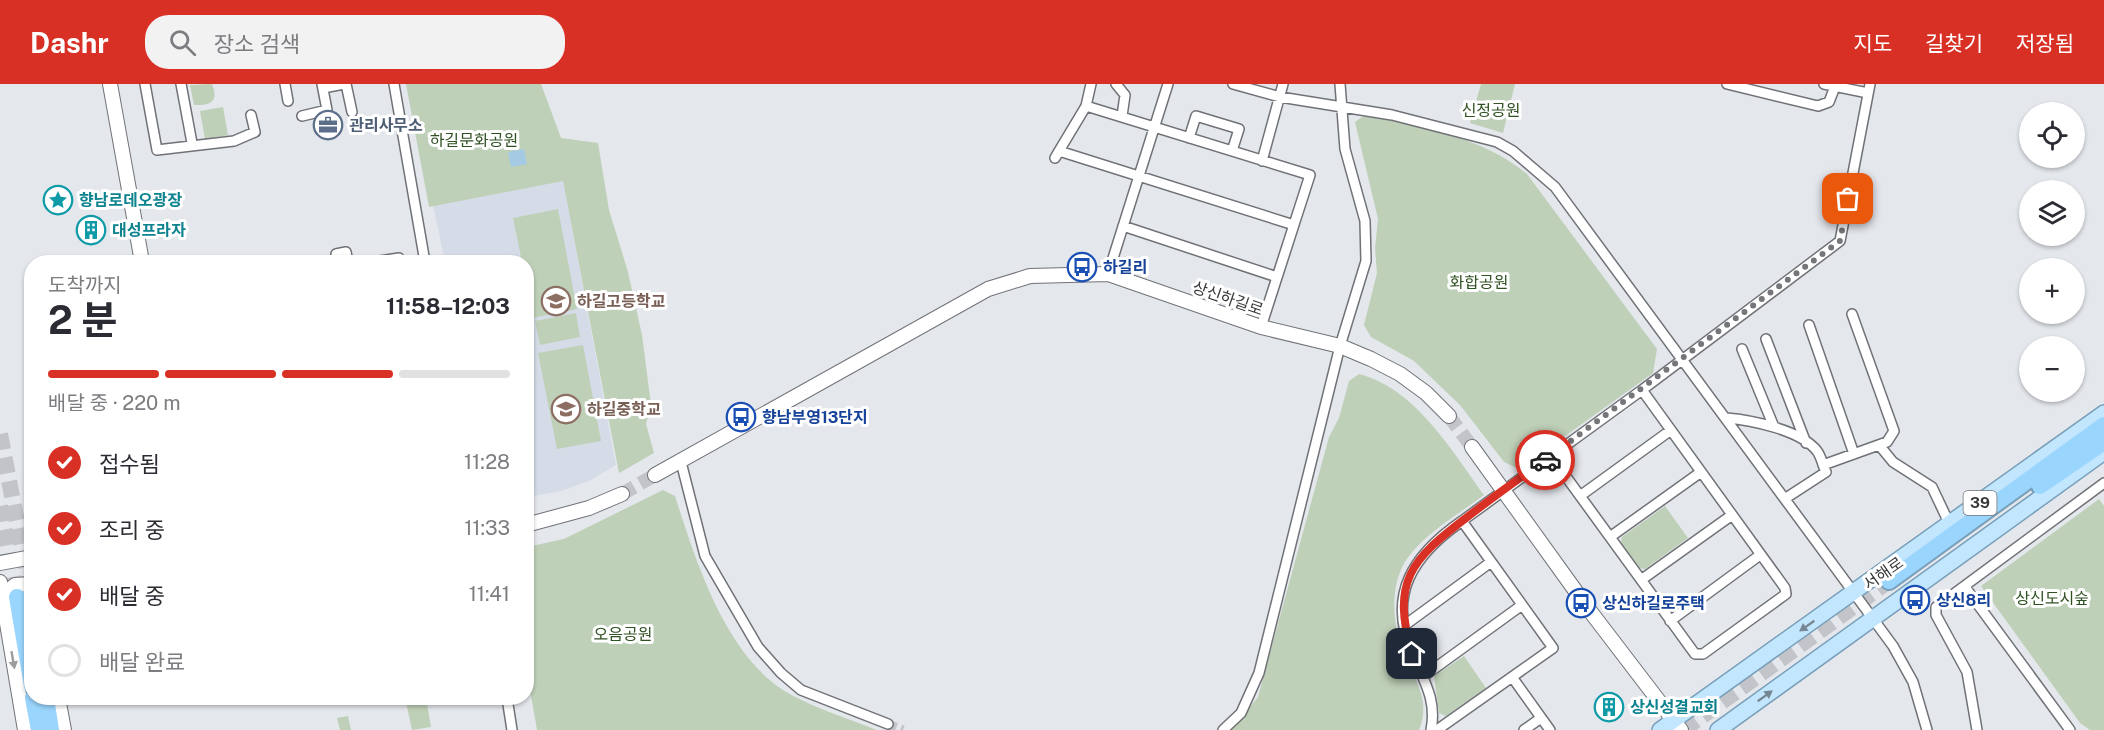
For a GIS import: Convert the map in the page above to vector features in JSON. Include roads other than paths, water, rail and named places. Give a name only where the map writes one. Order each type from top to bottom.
[{"type":"highway","name":"서해로","points":[[1893,584],[2104,425]]},
{"type":"highway","name":"서해로","points":[[1893,584],[2104,442]]},
{"type":"highway","points":[[20,596],[24,626]]},
{"type":"highway","points":[[34,705],[39,730]]},
{"type":"highway","points":[[47,705],[51,730]]},
{"type":"main road","name":"서해로","points":[[1718,730],[1872,618],[1893,584],[1950,525],[2104,413]]},
{"type":"main road","name":"서해로","points":[[1660,730],[1677,725],[1855,592],[1893,584],[2104,452]]},
{"type":"street","points":[[110,84],[141,255]]},
{"type":"street","points":[[145,84],[157,150],[192,143],[200,146],[234,141],[255,132],[251,115]]},
{"type":"street","points":[[181,84],[192,143]]},
{"type":"street","points":[[285,84],[288,101]]},
{"type":"street","points":[[302,116],[327,110],[322,86],[345,84],[352,112]]},
{"type":"street","points":[[394,84],[424,255]]},
{"type":"street","points":[[1091,84],[1086,106],[1057,155],[1138,176],[1294,225]]},
{"type":"street","points":[[1116,84],[1125,95],[1122,116]]},
{"type":"street","points":[[655,475],[988,289],[1030,276],[1107,274],[1168,84]]},
{"type":"street","points":[[1233,84],[1280,97],[1392,115],[1497,142],[1513,151],[1555,186],[1855,592],[1903,662],[1913,682],[1927,730]]},
{"type":"street","points":[[1262,161],[1283,84]]},
{"type":"street","points":[[1223,730],[1241,713],[1259,673],[1340,346],[1366,261],[1365,221],[1345,149],[1340,84]]},
{"type":"street","points":[[1727,84],[1818,106],[1829,102],[1835,85]]},
{"type":"street","points":[[1431,730],[1432,702],[1424,676],[1412,654],[1405,625],[1403,597],[1412,569],[1430,546],[1462,521],[1683,360],[1840,241],[1869,89],[1824,84]]},
{"type":"street","points":[[1086,106],[1310,175],[1261,327]]},
{"type":"street","points":[[1189,138],[1196,116],[1239,129],[1232,151]]},
{"type":"street","points":[[1123,226],[1277,277]]},
{"type":"street","points":[[336,254],[346,252],[347,255]]},
{"type":"street","name":"상신하길로","points":[[1107,274],[1261,327],[1340,346],[1400,374],[1426,393],[1449,416]]},
{"type":"street","points":[[1823,465],[1887,442],[1894,431],[1852,314]]},
{"type":"street","points":[[1809,325],[1854,454]]},
{"type":"street","points":[[1766,339],[1807,444]]},
{"type":"street","points":[[1742,349],[1774,427]]},
{"type":"street","points":[[1551,456],[1693,652],[1701,655],[1784,596],[1786,590],[1642,390]]},
{"type":"street","points":[[1726,418],[1755,421],[1774,427],[1817,450],[1826,472],[1786,498]]},
{"type":"street","points":[[1580,496],[1671,430]]},
{"type":"street","points":[[1879,445],[1893,462],[1932,487],[1950,525]]},
{"type":"street","points":[[1472,447],[1677,725]]},
{"type":"street","points":[[681,462],[705,556],[758,647],[781,673],[801,690],[888,724]]},
{"type":"street","points":[[1610,537],[1701,472]]},
{"type":"street","points":[[1977,730],[1967,672],[1935,613],[1937,605],[1965,587],[2104,483]]},
{"type":"street","points":[[534,523],[578,512],[622,494]]},
{"type":"street","points":[[1641,580],[1732,515]]},
{"type":"street","points":[[1437,730],[1553,648],[1462,521]]},
{"type":"street","points":[[1670,621],[1760,555]]},
{"type":"street","points":[[0,563],[24,559]]},
{"type":"street","points":[[1405,625],[1491,562]]},
{"type":"street","points":[[0,582],[20,596]]},
{"type":"street","points":[[24,584],[15,585],[20,596],[24,703]]},
{"type":"street","points":[[1965,587],[2070,730]]},
{"type":"street","points":[[1424,676],[1522,605]]},
{"type":"street","points":[[1512,677],[1550,730]]},
{"type":"street","points":[[24,705],[25,730]]},
{"type":"street","points":[[59,705],[63,730]]},
{"type":"street","points":[[508,705],[512,730]]},
{"type":"street","points":[[1524,730],[1541,718]]},
{"type":"water","points":[[524,149],[527,164],[511,167],[508,152]]},
{"type":"tunnel","points":[[1449,416],[1472,447]]},
{"type":"tunnel","points":[[0,434],[24,558]]},
{"type":"tunnel","points":[[622,494],[655,475]]},
{"type":"tunnel","points":[[0,506],[17,597]]},
{"type":"tunnel","points":[[1683,730],[1889,581]]},
{"type":"tunnel","points":[[888,724],[903,730]]},
{"type":"place","name":"관리사무소","points":[[328,125]]},
{"type":"place","name":"향남로데오광장","points":[[58,200]]},
{"type":"place","name":"대성프라자","points":[[91,230]]},
{"type":"place","name":"하길리","points":[[1082,267]]},
{"type":"place","name":"하길고등학교","points":[[556,301]]},
{"type":"place","name":"하길중학교","points":[[566,409]]},
{"type":"place","name":"향남부영13단지","points":[[741,417]]},
{"type":"place","name":"상신8리","points":[[1915,600]]},
{"type":"place","name":"상신하길로주택","points":[[1581,603]]},
{"type":"place","name":"상신성결교회","points":[[1609,707]]},
{"type":"park label","name":"신정공원","points":[[1491,110]]},
{"type":"park label","name":"하길문화공원","points":[[474,140]]},
{"type":"park label","name":"화합공원","points":[[1479,282]]},
{"type":"park label","name":"상신도시숲","points":[[2052,598]]},
{"type":"park label","name":"오음공원","points":[[623,634]]}]
